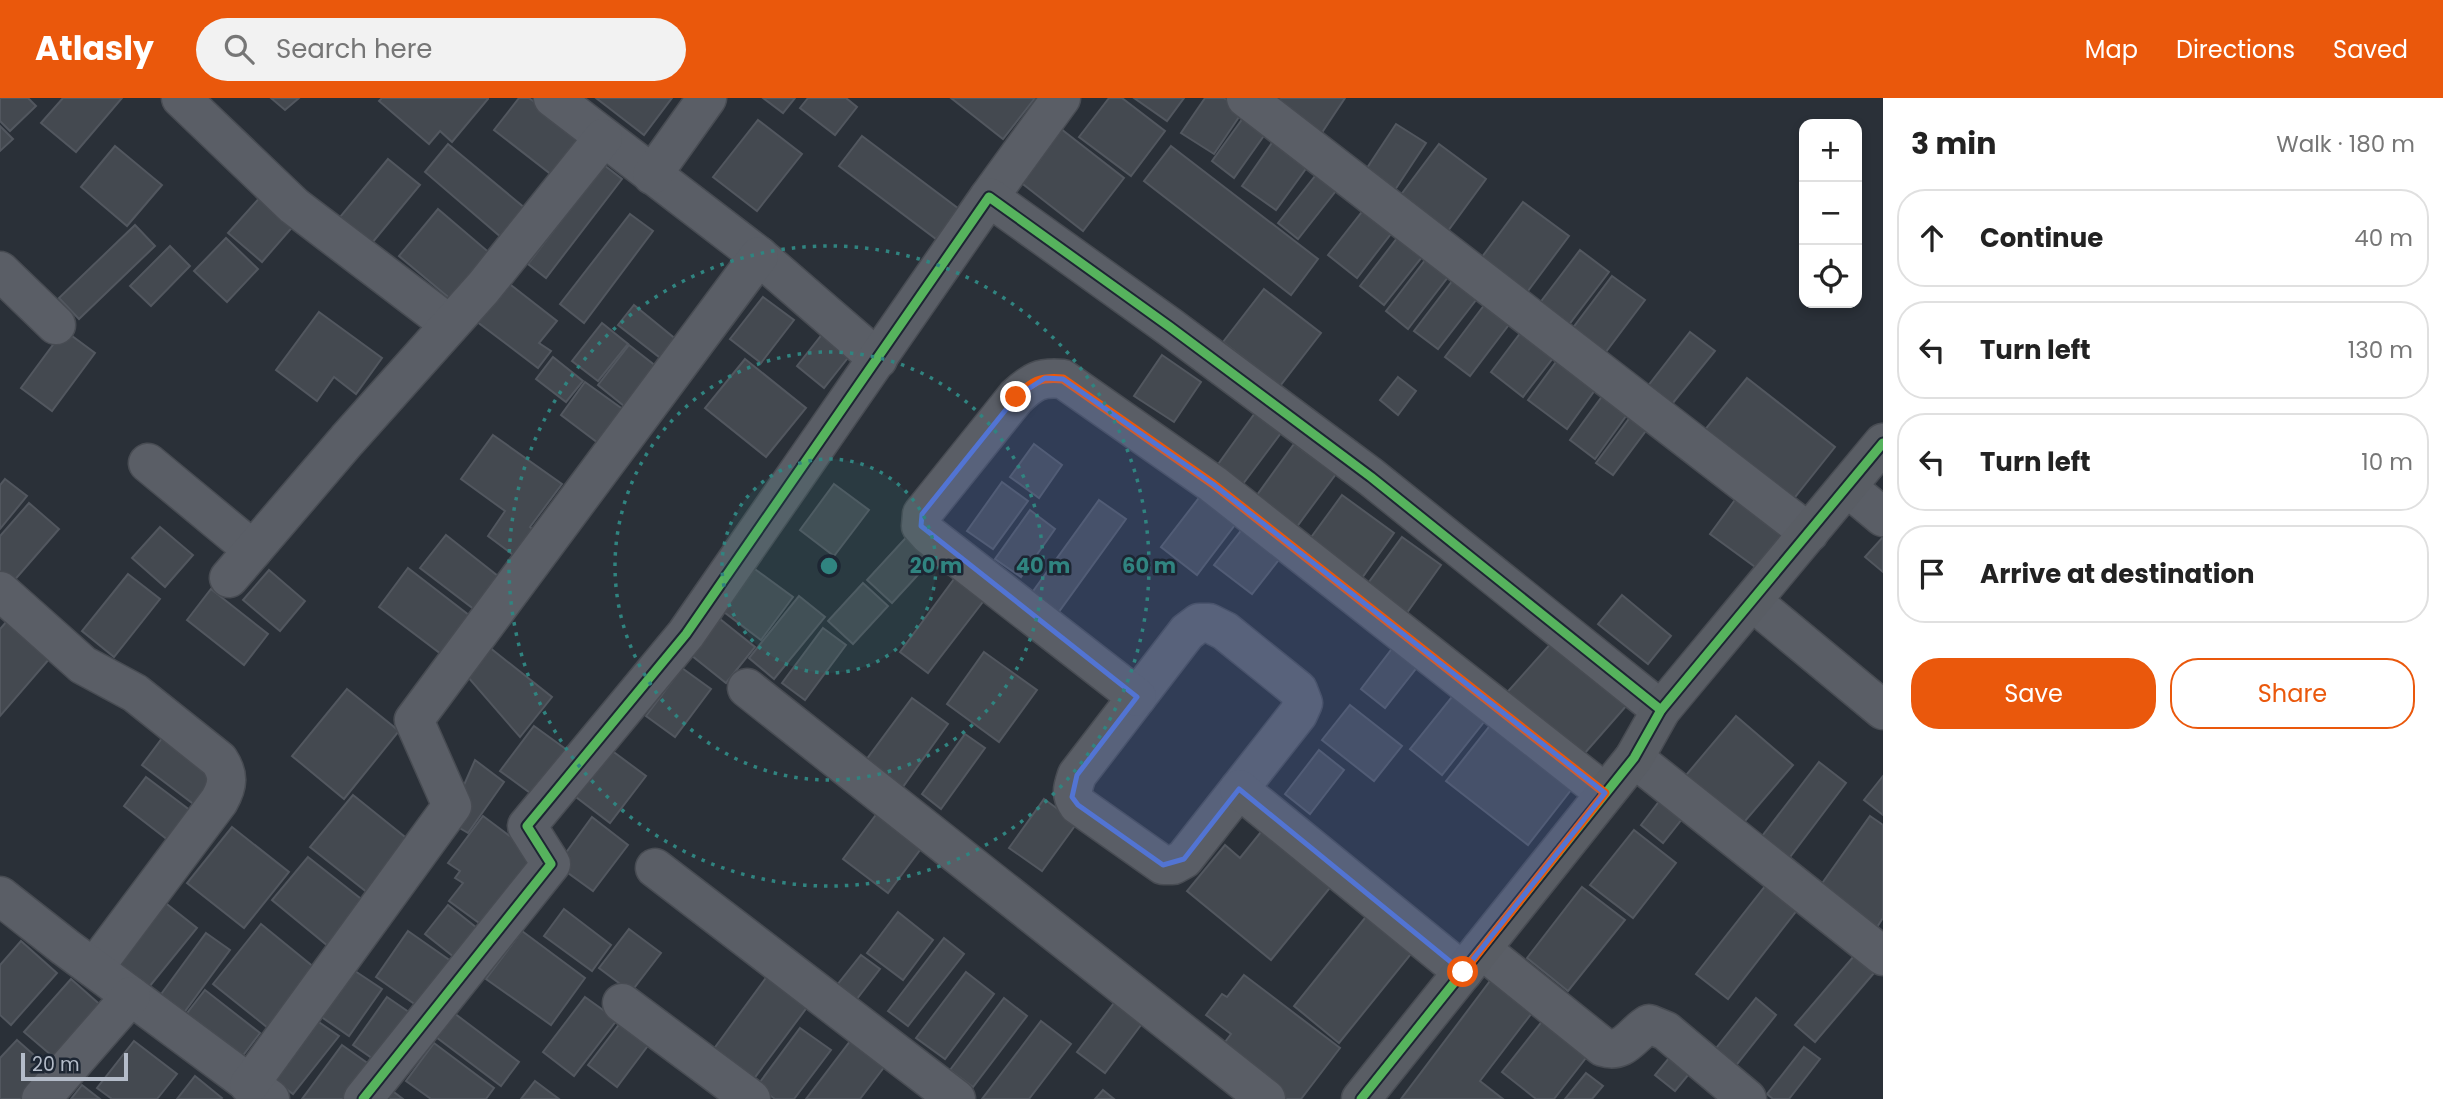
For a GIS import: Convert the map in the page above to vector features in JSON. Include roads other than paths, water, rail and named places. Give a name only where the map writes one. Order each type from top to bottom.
[{"type":"street","points":[[181,98],[293,206],[449,324]]},
{"type":"street","points":[[553,98],[759,256],[878,359]]},
{"type":"street","points":[[652,175],[707,98]]},
{"type":"street","points":[[363,1099],[551,864],[527,827],[686,634],[989,197],[1061,98]]},
{"type":"street","points":[[1246,98],[1809,533]]},
{"type":"street","points":[[148,463],[241,564],[483,288],[603,138]]},
{"type":"street","points":[[989,197],[1170,327],[1371,477],[1661,710]]},
{"type":"street","points":[[0,896],[131,996],[246,1090],[452,806],[414,720],[759,256]]},
{"type":"street","points":[[0,271],[56,325]]},
{"type":"street","points":[[1137,697],[949,551],[921,526],[922,514],[1016,397],[1029,384],[1045,378],[1063,379],[1213,484],[1605,793]]},
{"type":"street","points":[[1361,1099],[1634,758],[1661,710],[1883,443]]},
{"type":"street","points":[[1847,487],[1883,517]]},
{"type":"street","points":[[0,591],[83,665],[135,693],[219,760],[227,772],[227,788],[219,801],[94,968]]},
{"type":"street","points":[[1753,602],[1883,710]]},
{"type":"street","points":[[1199,623],[1209,623],[1226,631],[1298,690],[1303,704],[1239,789],[1184,859],[1173,865],[1163,865],[1154,859],[1078,805],[1072,797],[1077,775],[1187,632],[1199,623]]},
{"type":"street","points":[[747,688],[1266,1099]]},
{"type":"street","points":[[1634,758],[1883,956]]},
{"type":"street","points":[[1239,789],[1472,961],[1603,1046],[1622,1048],[1641,1028],[1649,1024],[1657,1026],[1748,1099]]},
{"type":"street","points":[[655,868],[956,1099]]},
{"type":"street","points":[[41,1099],[131,996]]},
{"type":"street","points":[[622,1003],[751,1099]]}]
